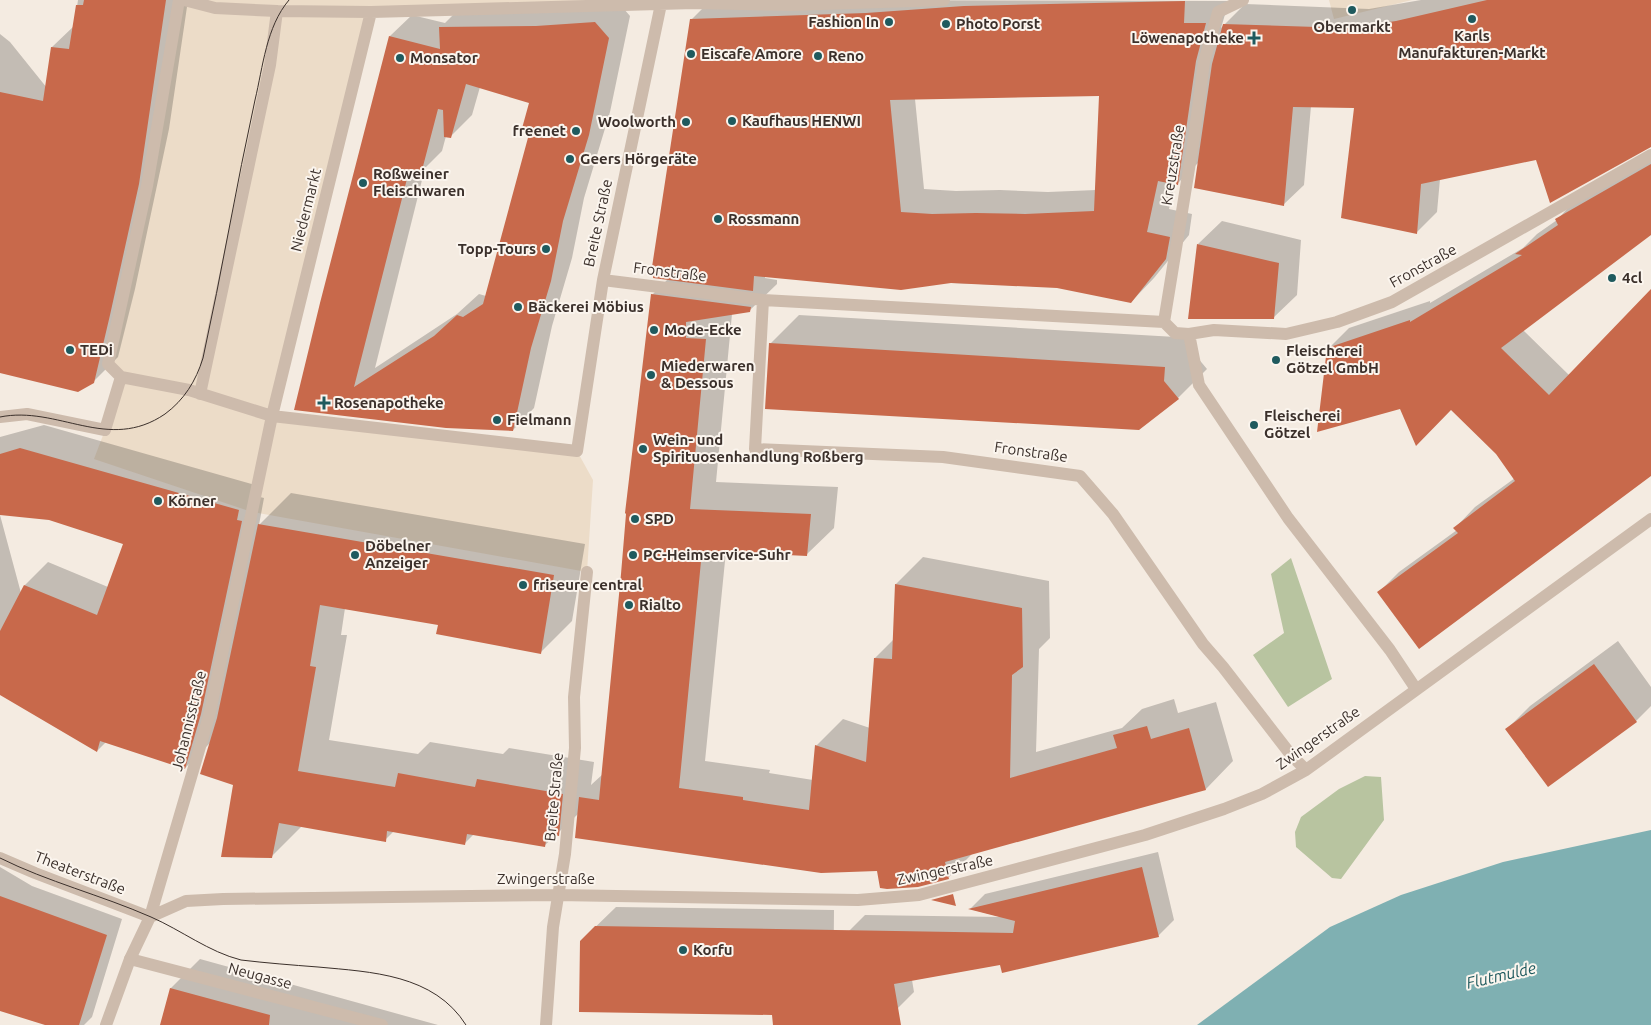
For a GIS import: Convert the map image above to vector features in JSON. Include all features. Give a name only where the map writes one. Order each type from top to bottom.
[{"type":"street","points":[[179,0],[146,186],[108,364],[121,377],[188,390],[272,416]]},
{"type":"street","points":[[184,0],[215,8],[371,12],[694,2],[791,5],[944,0]]},
{"type":"street","name":"Kreuzstraße","points":[[1164,322],[1194,138],[1204,62],[1218,12],[1243,0]]},
{"type":"street","name":"Breite Straße","points":[[272,416],[577,451],[603,280],[661,4]]},
{"type":"street","points":[[200,394],[270,65],[276,11]]},
{"type":"street","name":"Niedermarkt","points":[[272,416],[371,12]]},
{"type":"street","name":"Fronstraße","points":[[1189,334],[1214,330],[1286,334],[1337,322],[1392,302],[1651,155]]},
{"type":"street","name":"Fronstraße","points":[[603,280],[763,300],[1164,322]]},
{"type":"street","name":"Fronstraße","points":[[763,300],[755,449],[944,457],[1080,476],[1112,514],[1203,644],[1223,667],[1291,756],[1306,770]]},
{"type":"street","points":[[1164,322],[1175,333],[1189,334],[1199,385],[1288,518],[1390,650],[1416,689]]},
{"type":"street","points":[[0,417],[27,414],[105,430],[121,377]]},
{"type":"street","name":"Johannisstraße","points":[[106,1025],[130,959],[150,917],[209,716],[272,416]]},
{"type":"street","name":"Zwingerstraße","points":[[150,917],[186,901],[223,898],[557,895],[858,900],[919,895],[1145,835],[1262,794],[1306,770],[1651,519]]},
{"type":"street","name":"Breite Straße","points":[[546,1025],[553,927],[564,854],[574,758],[574,697],[587,572]]},
{"type":"street","name":"Theaterstraße","points":[[0,858],[34,873],[150,917]]},
{"type":"street","name":"Neugasse","points":[[130,959],[382,1025]]},
{"type":"green space","points":[[1291,558],[1332,679],[1288,707],[1253,655],[1284,633],[1271,574]]},
{"type":"green space","points":[[1365,776],[1381,777],[1384,820],[1341,879],[1332,878],[1296,847],[1295,832],[1301,817],[1339,789]]},
{"type":"shaded area","points":[[179,0],[694,0],[371,12],[272,415],[577,451],[593,480],[587,572],[252,512],[94,459],[121,377],[108,364]]},
{"type":"shaded area","name":"Obermarkt","points":[[1329,0],[1412,0],[1334,19]]},
{"type":"water","name":"Flutmulde","points":[[1651,830],[1651,1025],[1197,1025],[1330,927],[1401,895],[1503,862]]},
{"type":"building","points":[[84,0],[166,0],[139,184],[110,315],[94,383],[78,392],[0,373],[0,92],[43,101],[51,47],[69,49],[76,5],[83,5]]},
{"type":"building","points":[[1487,0],[1651,0],[1651,147],[1550,203],[1536,160],[1421,184],[1417,234],[1341,218],[1354,108],[1293,107],[1284,206],[1194,188],[1212,64],[1223,24],[1348,28],[1396,21]]},
{"type":"building","points":[[1185,1],[1184,23],[1206,23],[1196,61],[1178,185],[1158,181],[1147,232],[1170,237],[1166,259],[1131,303],[1057,288],[951,283],[901,290],[754,276],[753,291],[653,278],[654,267],[652,267],[690,19],[866,13],[964,6]],"holes":[[[1099,96],[1094,211],[1025,214],[901,212],[890,100]]]},
{"type":"building","points":[[595,22],[609,38],[589,135],[563,221],[551,281],[531,348],[513,431],[446,428],[294,410],[389,36],[440,49],[439,27],[536,26]],"holes":[[[466,84],[529,103],[521,132],[529,134],[483,304],[463,317],[457,315],[434,336],[354,387],[409,171],[421,174],[438,109],[443,110],[444,137],[451,138]]]},
{"type":"building","points":[[1651,164],[1651,235],[1501,348],[1549,395],[1651,289],[1651,476],[1419,649],[1377,592],[1458,533],[1453,528],[1515,481],[1496,454],[1451,410],[1416,446],[1400,409],[1317,432],[1327,348],[1410,320],[1410,322],[1522,255],[1515,254],[1558,225],[1555,219]]},
{"type":"building","points":[[1197,244],[1279,263],[1274,319],[1188,319]]},
{"type":"building","points":[[651,294],[751,307],[750,312],[686,322],[686,338],[706,339],[690,509],[811,514],[807,556],[702,551],[679,788],[743,797],[743,800],[809,810],[815,745],[866,762],[874,658],[892,659],[895,584],[1022,608],[1023,667],[1012,675],[1010,778],[1117,748],[1113,735],[1147,726],[1151,739],[1189,728],[1206,790],[945,862],[949,879],[918,887],[880,888],[877,871],[821,873],[575,838],[579,797],[599,800],[621,574],[625,513]]},
{"type":"building","points":[[769,343],[1165,367],[1164,381],[1179,399],[1139,430],[765,409]]},
{"type":"building","points":[[20,448],[239,510],[237,520],[242,521],[201,714],[185,769],[100,741],[97,752],[0,695],[0,631],[24,585],[97,615],[123,544],[49,520],[0,515],[0,454]]},
{"type":"building","points":[[258,524],[554,575],[541,654],[436,634],[438,625],[320,605],[310,666],[316,667],[298,771],[395,787],[398,773],[475,787],[477,779],[563,794],[559,836],[547,834],[545,847],[467,834],[465,845],[387,831],[386,842],[279,823],[272,858],[221,857],[233,785],[200,774],[217,718]]},
{"type":"building","points":[[1594,664],[1637,722],[1548,787],[1505,729]]},
{"type":"building","points":[[1142,867],[1159,937],[1002,973],[1000,965],[894,984],[901,1025],[773,1025],[772,1015],[579,1012],[580,941],[595,926],[1013,933],[1015,921],[968,909]]},
{"type":"building","points":[[953,894],[956,906],[931,900]]},
{"type":"building","points":[[0,896],[107,935],[79,1025],[45,1025],[0,1011]]},
{"type":"building","points":[[170,988],[270,1015],[269,1025],[160,1025]]},
{"type":"tram line","points":[[0,417],[21,415],[42,417],[103,429],[123,429],[144,425],[165,414],[178,403],[188,389],[197,374],[203,358],[266,48],[275,22],[289,0]]},
{"type":"tram line","points":[[0,858],[18,867],[151,917],[218,952],[241,960],[359,971],[400,979],[437,995],[453,1008],[466,1025]]},
{"type":"place","name":"Obermarkt","points":[[1352,10]]},
{"type":"place","name":"Karls Manufakturen-Markt","points":[[1472,19]]},
{"type":"place","name":"Fashion In","points":[[889,22]]},
{"type":"place","name":"Photo Porst","points":[[946,24]]},
{"type":"place","name":"Löwenapotheke","points":[[1254,38]]},
{"type":"place","name":"Eiscafe Amore","points":[[691,54]]},
{"type":"place","name":"Reno","points":[[818,56]]},
{"type":"place","name":"Monsator","points":[[400,58]]},
{"type":"place","name":"Kaufhaus HENWI","points":[[732,121]]},
{"type":"place","name":"Woolworth","points":[[686,122]]},
{"type":"place","name":"freenet","points":[[576,131]]},
{"type":"place","name":"Geers Hörgeräte","points":[[570,159]]},
{"type":"place","name":"Roßweiner Fleischwaren","points":[[363,183]]},
{"type":"place","name":"Rossmann","points":[[718,219]]},
{"type":"place","name":"Topp-Tours","points":[[546,249]]},
{"type":"place","name":"4cl","points":[[1612,278]]},
{"type":"place","name":"Bäckerei Möbius","points":[[518,307]]},
{"type":"place","name":"Mode-Ecke","points":[[654,330]]},
{"type":"place","name":"TEDi","points":[[70,350]]},
{"type":"place","name":"Fleischerei Götzel GmbH","points":[[1276,360]]},
{"type":"place","name":"Miederwaren & Dessous","points":[[651,375]]},
{"type":"place","name":"Rosenapotheke","points":[[324,403]]},
{"type":"place","name":"Fielmann","points":[[497,420]]},
{"type":"place","name":"Fleischerei Götzel","points":[[1254,425]]},
{"type":"place","name":"Wein- und Spirituosenhandlung Roßberg","points":[[643,449]]},
{"type":"place","name":"Körner","points":[[158,501]]},
{"type":"place","name":"SPD","points":[[635,519]]},
{"type":"place","name":"Döbelner Anzeiger","points":[[355,555]]},
{"type":"place","name":"PC-Heimservice-Suhr","points":[[633,555]]},
{"type":"place","name":"friseure central","points":[[523,585]]},
{"type":"place","name":"Rialto","points":[[629,605]]},
{"type":"place","name":"Korfu","points":[[683,950]]}]
